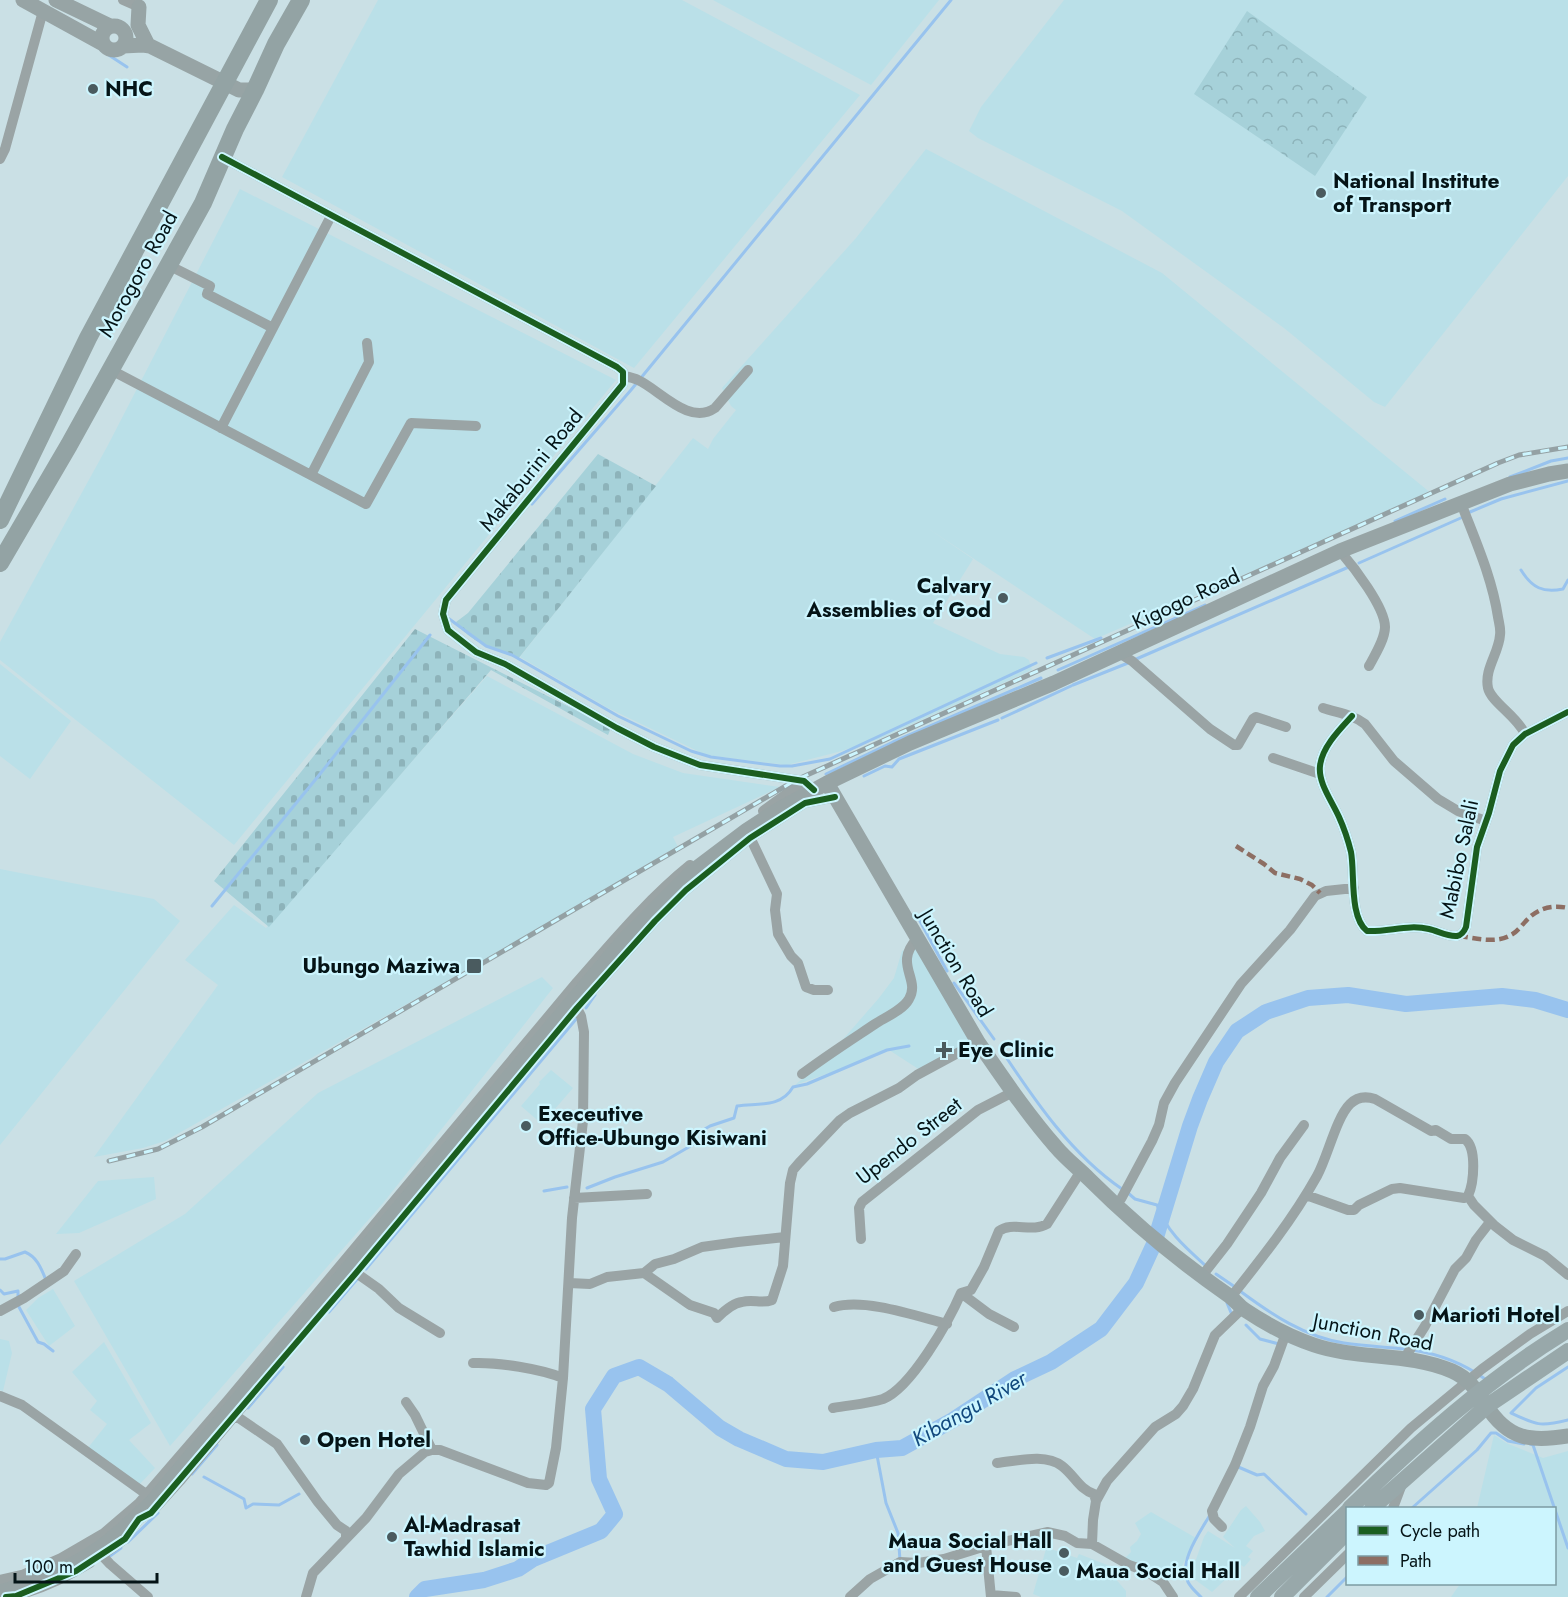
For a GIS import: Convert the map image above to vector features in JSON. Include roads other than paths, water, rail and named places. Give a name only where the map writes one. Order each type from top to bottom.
[{"type":"highway","name":"Morogoro Road","points":[[0,520],[88,338],[269,0]]},
{"type":"highway","name":"Morogoro Road","points":[[0,563],[111,370],[203,203],[222,157],[276,44],[301,0]]},
{"type":"main road","points":[[23,0],[112,50],[123,46],[148,45],[239,90],[255,90]]},
{"type":"main road","points":[[61,1],[116,27],[126,37],[123,46]]},
{"type":"main road","points":[[103,44],[102,34],[116,27],[141,3]]},
{"type":"main road","points":[[141,3],[138,25],[148,45]]},
{"type":"main road","name":"Kigogo Road","points":[[0,1592],[50,1575],[100,1552],[151,1503],[353,1271],[573,1006],[622,942],[694,870],[749,834],[781,808],[815,785],[910,743],[996,709],[1340,551],[1361,545],[1510,484],[1568,471]]},
{"type":"main road","name":"Junction Road","points":[[815,785],[835,797],[978,1041],[1013,1092],[1058,1150],[1133,1213]]},
{"type":"main road","name":"Junction Road","points":[[1085,1175],[1121,1199],[1133,1213]]},
{"type":"main road","points":[[1133,1213],[1169,1244]]},
{"type":"main road","name":"Junction Road","points":[[1169,1244],[1205,1272],[1213,1286]]},
{"type":"main road","name":"Junction Road","points":[[1169,1244],[1213,1286],[1231,1297],[1242,1308],[1286,1333],[1315,1345],[1344,1352],[1436,1365],[1452,1371],[1478,1393]]},
{"type":"main road","points":[[1352,1507],[1460,1406],[1568,1330]]},
{"type":"main road","points":[[1374,1507],[1403,1481],[1478,1393],[1568,1351]]},
{"type":"main road","points":[[1478,1393],[1502,1425],[1520,1436],[1543,1440],[1568,1436]]},
{"type":"main road","points":[[1258,1597],[1346,1513]]},
{"type":"main road","points":[[1282,1597],[1346,1532]]},
{"type":"street","points":[[123,0],[141,3]]},
{"type":"street","points":[[0,159],[43,11]]},
{"type":"street","points":[[222,157],[620,369],[624,376],[639,380],[684,409],[705,413],[715,408],[748,370]]},
{"type":"street","points":[[221,428],[331,216]]},
{"type":"street","points":[[168,265],[210,286],[207,294],[273,328]]},
{"type":"street","points":[[311,475],[369,362],[367,343]]},
{"type":"street","points":[[111,370],[366,504],[411,423],[476,426]]},
{"type":"street","name":"Makaburini Road","points":[[624,376],[623,384],[448,597],[443,614],[444,622],[448,630],[476,652],[505,664],[654,747],[700,765],[815,785]]},
{"type":"street","points":[[1461,503],[1494,592],[1501,634],[1488,672],[1488,688],[1491,696],[1521,725],[1525,734]]},
{"type":"street","points":[[1340,551],[1354,567],[1382,610],[1385,628],[1369,666]]},
{"type":"street","points":[[1119,653],[1132,661],[1210,729],[1234,745],[1238,745],[1243,739],[1256,717],[1286,727]]},
{"type":"street","points":[[1323,708],[1352,716],[1365,724],[1395,761],[1438,799],[1458,811],[1486,821]]},
{"type":"street","name":"Mabibo Salali","points":[[1320,774],[1348,838],[1353,864],[1356,911],[1361,924],[1367,931],[1411,926],[1459,936],[1466,927],[1477,847],[1500,771],[1513,745],[1525,734],[1568,712]]},
{"type":"street","points":[[1273,758],[1320,774],[1320,762],[1324,754],[1352,716]]},
{"type":"street","points":[[0,1580],[22,1575],[87,1544],[104,1533],[146,1494],[628,923],[676,876],[733,832],[815,785]]},
{"type":"street","points":[[828,990],[814,990],[806,987],[798,963],[790,956],[778,934],[777,894],[749,834],[805,803],[835,797]]},
{"type":"street","points":[[1121,1199],[1156,1133],[1164,1103],[1175,1083],[1241,984],[1290,930],[1316,896],[1326,891],[1354,888]]},
{"type":"street","points":[[802,1074],[909,1000],[912,984],[908,974],[907,954],[917,939]]},
{"type":"street","points":[[306,1597],[313,1573],[366,1518],[403,1469],[432,1450],[528,1483],[546,1485],[549,1483],[556,1448],[563,1378],[574,1198],[583,1101],[584,1032],[573,1006]]},
{"type":"street","points":[[644,1273],[690,1305],[714,1313],[717,1318],[739,1302],[765,1303],[772,1300],[783,1266],[793,1170],[840,1120],[860,1106],[898,1088],[978,1041]]},
{"type":"street","name":"Upendo Street","points":[[861,1239],[859,1208],[862,1202],[978,1110],[1013,1092]]},
{"type":"street","points":[[1231,1297],[1260,1261],[1306,1195],[1326,1160],[1345,1110],[1357,1099],[1367,1096],[1431,1131],[1436,1130],[1451,1139],[1468,1141],[1473,1159],[1472,1182],[1468,1196],[1474,1205],[1490,1222],[1513,1240],[1545,1256],[1568,1275]]},
{"type":"street","points":[[1205,1272],[1227,1244],[1261,1193],[1280,1158],[1304,1125]]},
{"type":"street","points":[[832,1408],[875,1401],[895,1392],[936,1341],[947,1324],[961,1293],[971,1290],[1001,1229],[1007,1227],[1040,1228],[1047,1224],[1085,1175]]},
{"type":"street","points":[[1306,1195],[1348,1210],[1354,1210],[1359,1204],[1392,1189],[1400,1188],[1457,1198],[1468,1196]]},
{"type":"street","points":[[574,1198],[647,1194]]},
{"type":"street","points":[[1404,1359],[1425,1326],[1455,1269],[1466,1258],[1490,1222]]},
{"type":"street","points":[[568,1283],[590,1284],[607,1278],[644,1273],[655,1264],[702,1247],[785,1238]]},
{"type":"street","points":[[0,1311],[64,1271],[76,1254]]},
{"type":"street","points":[[13,1597],[76,1571],[100,1552],[125,1539],[139,1519],[151,1513],[236,1416],[353,1271],[379,1289],[399,1308],[440,1333]]},
{"type":"street","points":[[961,1293],[989,1314],[1014,1327]]},
{"type":"street","points":[[834,1307],[859,1304],[947,1324]]},
{"type":"street","points":[[1092,1544],[1096,1501],[1107,1481],[1155,1427],[1176,1414],[1183,1406],[1193,1389],[1215,1335],[1242,1308]]},
{"type":"street","points":[[1239,1597],[1411,1428],[1478,1393],[1530,1334],[1568,1311]]},
{"type":"street","points":[[1222,1527],[1214,1519],[1212,1511],[1235,1465],[1263,1386],[1274,1366],[1286,1333]]},
{"type":"street","points":[[473,1363],[552,1373],[563,1378]]},
{"type":"street","points":[[0,1396],[22,1405],[146,1494]]},
{"type":"street","points":[[406,1402],[416,1415],[432,1450]]},
{"type":"street","points":[[236,1416],[278,1444],[318,1502],[337,1525],[346,1531],[346,1538]]},
{"type":"street","points":[[997,1462],[1037,1458],[1054,1462],[1061,1465],[1084,1491],[1094,1494],[1096,1501]]},
{"type":"street","points":[[1395,1507],[1403,1481]]},
{"type":"street","points":[[849,1597],[870,1578],[900,1562],[918,1563],[944,1559],[986,1546],[1047,1532],[1065,1536],[1077,1543],[1092,1544],[1160,1579],[1173,1597]]},
{"type":"street","points":[[986,1546],[991,1596],[1016,1597]]},
{"type":"street","points":[[100,1552],[110,1564],[148,1597]]},
{"type":"street","points":[[1304,1597],[1346,1555]]},
{"type":"waterway","points":[[532,504],[631,390],[951,0]]},
{"type":"waterway","points":[[101,50],[127,67]]},
{"type":"waterway","points":[[1510,477],[1551,461],[1568,458]]},
{"type":"waterway","points":[[1470,512],[1501,499],[1568,481]]},
{"type":"waterway","points":[[1395,521],[1445,499]]},
{"type":"waterway","points":[[1359,563],[1463,517]]},
{"type":"waterway","points":[[1134,660],[1351,566]]},
{"type":"waterway","points":[[1521,570],[1529,581],[1539,588],[1563,589],[1568,580]]},
{"type":"waterway","points":[[1058,670],[1205,605]]},
{"type":"waterway","points":[[448,618],[486,646],[512,655],[618,716],[691,751],[711,757],[780,766],[830,759],[1036,663]]},
{"type":"waterway","points":[[212,906],[430,635]]},
{"type":"waterway","points":[[1047,658],[1101,638]]},
{"type":"waterway","points":[[1073,685],[1128,663]]},
{"type":"waterway","points":[[826,774],[893,742],[1041,678]]},
{"type":"waterway","points":[[1002,718],[1071,686]]},
{"type":"waterway","points":[[864,776],[885,766],[892,767],[899,759],[998,720]]},
{"type":"waterway","points":[[920,921],[947,971]]},
{"type":"waterway","points":[[954,983],[994,1039]]},
{"type":"waterway","points":[[586,1008],[595,995]]},
{"type":"waterway","name":"Kibangu River","points":[[417,1597],[425,1589],[484,1580],[518,1569],[533,1559],[601,1531],[615,1514],[599,1479],[593,1409],[614,1376],[639,1367],[668,1384],[720,1428],[739,1439],[786,1459],[823,1462],[876,1450],[902,1448],[953,1420],[1015,1379],[1051,1362],[1101,1329],[1136,1283],[1154,1244],[1190,1126],[1216,1062],[1237,1031],[1266,1012],[1308,998],[1348,995],[1406,1004],[1502,996],[1535,1000],[1568,1010]]},
{"type":"waterway","points":[[366,1269],[577,1018]]},
{"type":"waterway","points":[[587,1188],[663,1162],[694,1144],[691,1137],[710,1126],[734,1118],[737,1106],[776,1101],[788,1094],[793,1087],[807,1084],[887,1050],[909,1046]]},
{"type":"waterway","points":[[1002,1051],[1041,1108],[1071,1144],[1122,1189]]},
{"type":"waterway","points":[[544,1191],[567,1187]]},
{"type":"waterway","points":[[1128,1193],[1135,1199],[1157,1205],[1171,1231],[1206,1266]]},
{"type":"waterway","points":[[0,1259],[25,1252],[36,1260],[46,1280]]},
{"type":"waterway","points":[[1216,1274],[1235,1287]]},
{"type":"waterway","points":[[329,1312],[359,1277]]},
{"type":"waterway","points":[[0,1290],[4,1294],[18,1291],[18,1297]]},
{"type":"waterway","points":[[1240,1291],[1276,1316],[1316,1336],[1344,1343],[1405,1349]]},
{"type":"waterway","points":[[1227,1303],[1232,1315]]},
{"type":"waterway","points":[[19,1307],[38,1342],[53,1351]]},
{"type":"waterway","points":[[1246,1325],[1260,1339],[1279,1344]]},
{"type":"waterway","points":[[1412,1350],[1450,1360],[1485,1379]]},
{"type":"waterway","points":[[248,1408],[283,1367]]},
{"type":"waterway","points":[[1568,1367],[1536,1388],[1511,1413],[1538,1424],[1568,1420]]},
{"type":"waterway","points":[[1413,1507],[1477,1450],[1491,1433],[1496,1433],[1508,1441],[1524,1444]]},
{"type":"waterway","points":[[1530,1444],[1533,1445],[1554,1507]]},
{"type":"waterway","points":[[192,1474],[217,1445]]},
{"type":"waterway","points":[[876,1450],[886,1503],[898,1533],[900,1560]]},
{"type":"waterway","points":[[1236,1466],[1257,1475],[1264,1474],[1306,1514]]},
{"type":"waterway","points":[[204,1477],[244,1499],[246,1508],[253,1504],[279,1505],[299,1494]]},
{"type":"waterway","points":[[128,1542],[158,1513]]},
{"type":"waterway","points":[[1556,1513],[1568,1548]]},
{"type":"waterway","points":[[1201,1597],[1188,1582],[1186,1565],[1196,1538],[1210,1515]]},
{"type":"waterway","points":[[110,1556],[121,1548]]},
{"type":"waterway","points":[[1327,1597],[1346,1578]]},
{"type":"railway","points":[[109,1161],[158,1149],[202,1127],[796,780],[1498,463],[1519,455],[1568,447]]},
{"type":"place","name":"NHC","points":[[93,89]]},
{"type":"place","name":"National Institute of Transport","points":[[1321,193]]},
{"type":"place","name":"Calvary Assemblies of God","points":[[1003,598]]},
{"type":"place","name":"Ubungo Maziwa","points":[[474,966]]},
{"type":"place","name":"Eye Clinic","points":[[944,1050]]},
{"type":"place","name":"Execeutive Office-Ubungo Kisiwani","points":[[526,1126]]},
{"type":"place","name":"Marioti Hotel","points":[[1419,1315]]},
{"type":"place","name":"Open Hotel","points":[[305,1440]]},
{"type":"place","name":"Al-Madrasat Tawhid Islamic","points":[[392,1537]]},
{"type":"place","name":"Maua Social Hall and Guest House","points":[[1064,1553]]},
{"type":"place","name":"Maua Social Hall","points":[[1064,1571]]}]
